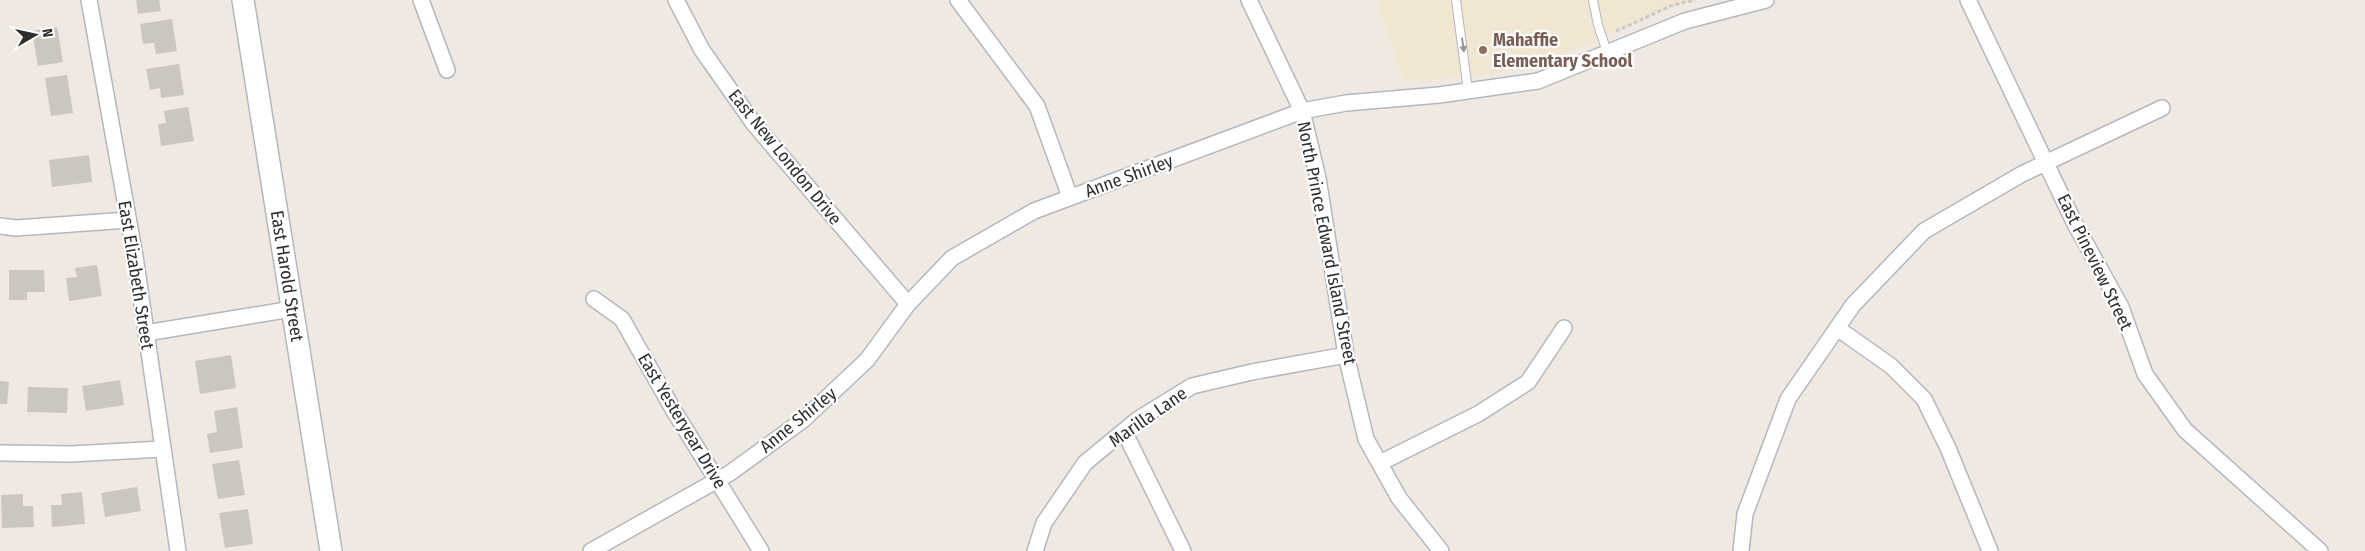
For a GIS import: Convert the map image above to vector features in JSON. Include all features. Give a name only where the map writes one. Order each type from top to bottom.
[{"type":"main road","name":"East Harold Street","points":[[243,0],[331,551]]},
{"type":"street","name":"East Elizabeth Street","points":[[90,0],[128,220],[178,551]]},
{"type":"street","points":[[421,0],[447,70]]},
{"type":"street","name":"East New London Drive","points":[[676,0],[702,50],[754,124],[908,304]]},
{"type":"street","points":[[958,0],[1037,106],[1070,197]]},
{"type":"street","name":"North Prince Edward Island Street","points":[[1249,0],[1302,111],[1318,178],[1346,355],[1366,439],[1399,498],[1441,551]]},
{"type":"street","name":"Anne Shirley","points":[[591,551],[716,480],[803,420],[866,360],[908,304],[952,258],[1034,211],[1302,111],[1346,103],[1468,91],[1538,81],[1605,44],[1766,0]]},
{"type":"street","name":"East Pineview Street","points":[[1968,0],[2075,224],[2121,307],[2145,374],[2185,430],[2320,551]]},
{"type":"street","points":[[1741,551],[1746,514],[1788,399],[1854,304],[1924,230],[2047,162],[2162,108]]},
{"type":"street","points":[[0,226],[16,228],[128,220]]},
{"type":"street","name":"East Yesteryear Drive","points":[[594,299],[622,319],[716,480],[761,551]]},
{"type":"street","points":[[146,334],[292,309]]},
{"type":"street","points":[[1380,463],[1478,414],[1528,382],[1564,328]]},
{"type":"street","points":[[1837,328],[1891,366],[1924,399],[1948,448],[1990,551]]},
{"type":"street","name":"Marilla Lane","points":[[1035,551],[1044,523],[1085,463],[1137,420],[1192,386],[1252,372],[1346,355]]},
{"type":"street","points":[[1124,431],[1183,551]]},
{"type":"street","points":[[0,453],[71,454],[162,449]]},
{"type":"lane","points":[[1456,0],[1468,91]]},
{"type":"lane","points":[[1594,0],[1605,44]]},
{"type":"path","points":[[1605,44],[1673,5],[1695,0]]},
{"type":"shaded area","name":"Mahaffie Elementary School","points":[[1377,0],[1695,0],[1673,5],[1641,18],[1597,40],[1548,60],[1510,71],[1404,82]]},
{"type":"building","points":[[136,0],[159,0],[161,11],[138,14]]},
{"type":"building","points":[[172,19],[177,51],[156,54],[154,43],[143,44],[140,24]]},
{"type":"building","points":[[57,27],[63,62],[38,66],[32,31]]},
{"type":"building","points":[[179,64],[184,95],[161,98],[160,88],[150,90],[146,69]]},
{"type":"building","points":[[67,75],[73,113],[51,116],[45,78]]},
{"type":"building","points":[[188,107],[194,141],[161,146],[158,124],[166,123],[164,111]]},
{"type":"building","points":[[89,155],[92,182],[52,187],[49,160]]},
{"type":"building","points":[[97,265],[102,296],[69,301],[66,278],[77,277],[75,268]]},
{"type":"building","points":[[9,270],[44,270],[45,292],[27,292],[27,300],[9,300]]},
{"type":"building","points":[[231,355],[236,388],[200,394],[195,361]]},
{"type":"building","points":[[120,380],[124,405],[86,411],[82,386]]},
{"type":"building","points":[[0,381],[9,382],[7,404],[0,404]]},
{"type":"building","points":[[28,387],[68,388],[67,413],[27,412]]},
{"type":"building","points":[[237,407],[243,448],[210,453],[207,434],[217,432],[214,411]]},
{"type":"building","points":[[239,460],[245,495],[218,499],[212,464]]},
{"type":"building","points":[[137,487],[141,511],[105,517],[101,493]]},
{"type":"building","points":[[82,492],[85,524],[52,527],[51,505],[62,505],[61,494]]},
{"type":"building","points":[[23,494],[23,506],[33,506],[34,527],[2,528],[1,495]]},
{"type":"building","points":[[248,509],[253,544],[225,548],[219,513]]},
{"type":"place","name":"Mahaffie Elementary School","points":[[1483,50]]}]
